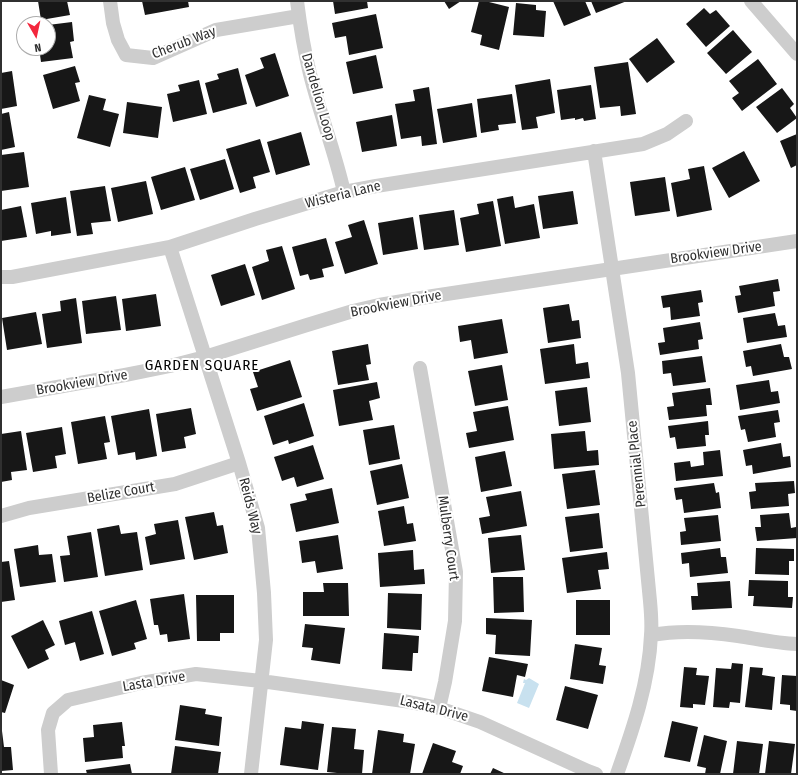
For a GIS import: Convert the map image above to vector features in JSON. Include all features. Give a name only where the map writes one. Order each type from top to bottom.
[{"type":"street","name":"Cherub Way","points":[[110,1],[113,23],[118,40],[126,55],[153,58],[216,30],[299,16]]},
{"type":"street","name":"Dandelion Loop","points":[[297,1],[310,74],[339,170],[344,192]]},
{"type":"street","points":[[751,1],[797,54]]},
{"type":"street","name":"Wisteria Lane","points":[[1,278],[170,247],[344,192],[643,144],[667,134],[686,121]]},
{"type":"street","name":"Perennial Place","points":[[594,151],[628,373],[652,635],[645,683],[640,703],[617,774]]},
{"type":"street","name":"Brookview Drive","points":[[1,397],[148,371],[205,357],[307,324],[379,305],[612,268],[797,241]]},
{"type":"street","name":"Reids Way","points":[[170,247],[239,463],[258,528],[264,593],[266,640],[251,774]]},
{"type":"street","name":"Mulberry Court","points":[[420,368],[456,572],[455,621],[439,708]]},
{"type":"street","name":"Belize Court","points":[[1,516],[29,508],[175,484],[239,463]]},
{"type":"street","points":[[652,635],[680,632],[716,634],[785,644],[797,644]]},
{"type":"street","name":"Lasta Drive","points":[[51,774],[48,730],[52,713],[68,700],[141,683],[196,674],[261,681]]},
{"type":"street","name":"Lasata Drive","points":[[261,681],[404,701],[439,708],[480,722],[596,774]]},
{"type":"water","points":[[529,678],[539,684],[529,708],[517,703],[525,683],[523,683],[524,679],[526,680]]},
{"type":"building","points":[[38,1],[67,1],[70,15],[56,17],[56,16],[40,16]]},
{"type":"building","points":[[142,1],[188,1],[189,7],[145,15]]},
{"type":"building","points":[[333,1],[367,1],[368,8],[335,14]]},
{"type":"building","points":[[444,1],[461,1],[449,9]]},
{"type":"building","points":[[479,1],[509,7],[499,50],[480,45],[482,35],[471,32]]},
{"type":"building","points":[[553,1],[585,1],[591,15],[564,26]]},
{"type":"building","points":[[591,1],[627,1],[596,13]]},
{"type":"building","points":[[516,3],[536,5],[536,10],[546,11],[544,37],[513,35]]},
{"type":"building","points":[[704,8],[710,14],[716,10],[730,26],[706,47],[686,24]]},
{"type":"building","points":[[376,14],[383,48],[349,55],[346,36],[335,38],[332,23]]},
{"type":"building","points":[[72,22],[74,41],[70,42],[73,58],[41,62],[40,56],[56,56],[56,24]]},
{"type":"building","points":[[733,30],[752,52],[726,74],[707,53]]},
{"type":"building","points":[[657,38],[675,62],[647,83],[629,59]]},
{"type":"building","points":[[275,53],[289,96],[256,107],[245,75],[264,68],[260,58]]},
{"type":"building","points":[[376,55],[383,88],[353,94],[346,62]]},
{"type":"building","points":[[758,59],[777,84],[742,111],[732,98],[739,93],[729,81]]},
{"type":"building","points":[[628,62],[636,114],[621,116],[620,106],[600,108],[594,67]]},
{"type":"building","points":[[75,66],[80,82],[75,83],[80,101],[53,109],[43,75]]},
{"type":"building","points":[[238,68],[247,104],[213,113],[205,83],[219,79],[217,74]]},
{"type":"building","points":[[12,71],[17,106],[1,109],[1,73]]},
{"type":"building","points":[[550,79],[555,113],[536,117],[538,128],[522,130],[515,85]]},
{"type":"building","points":[[199,80],[207,114],[173,122],[167,94],[180,91],[178,85]]},
{"type":"building","points":[[591,85],[596,119],[584,121],[583,118],[575,120],[575,118],[561,120],[557,90]]},
{"type":"building","points":[[429,87],[437,144],[422,146],[421,136],[401,139],[395,104],[415,101],[413,90]]},
{"type":"building","points":[[782,88],[794,104],[790,108],[797,118],[777,133],[756,107]]},
{"type":"building","points":[[512,94],[516,123],[498,125],[499,130],[481,133],[477,99]]},
{"type":"building","points":[[89,95],[106,99],[103,110],[119,114],[110,147],[77,138]]},
{"type":"building","points":[[127,102],[162,107],[158,138],[123,133]]},
{"type":"building","points":[[472,103],[477,137],[443,143],[437,109]]},
{"type":"building","points":[[9,112],[15,147],[1,150],[1,114]]},
{"type":"building","points":[[392,115],[397,146],[362,152],[356,122]]},
{"type":"building","points":[[301,132],[310,165],[276,175],[267,142]]},
{"type":"building","points":[[797,134],[797,165],[791,168],[780,141]]},
{"type":"building","points":[[260,139],[270,172],[253,177],[256,188],[240,193],[226,149]]},
{"type":"building","points":[[744,151],[760,181],[729,198],[712,168]]},
{"type":"building","points":[[24,152],[29,187],[1,191],[1,155]]},
{"type":"building","points":[[225,159],[234,189],[200,200],[190,169]]},
{"type":"building","points":[[704,166],[712,210],[677,217],[671,183],[690,179],[688,169]]},
{"type":"building","points":[[185,167],[195,200],[161,210],[151,177]]},
{"type":"building","points":[[665,177],[670,211],[635,216],[630,182]]},
{"type":"building","points":[[146,181],[153,214],[118,222],[111,188]]},
{"type":"building","points":[[105,186],[111,221],[91,223],[93,234],[77,236],[70,191]]},
{"type":"building","points":[[573,191],[578,224],[543,229],[538,196]]},
{"type":"building","points":[[513,196],[515,208],[534,204],[540,238],[505,244],[497,199]]},
{"type":"building","points":[[66,197],[71,233],[51,236],[51,231],[36,234],[31,203]]},
{"type":"building","points":[[493,201],[501,246],[466,252],[460,218],[479,214],[477,204]]},
{"type":"building","points":[[21,206],[27,237],[1,241],[1,210]]},
{"type":"building","points":[[454,210],[459,245],[424,250],[419,215]]},
{"type":"building","points":[[413,217],[418,249],[383,255],[378,223]]},
{"type":"building","points":[[364,220],[378,264],[345,274],[335,242],[352,237],[348,225]]},
{"type":"building","points":[[326,238],[334,266],[322,269],[324,277],[310,280],[308,274],[300,276],[292,247]]},
{"type":"building","points":[[282,246],[295,289],[262,300],[252,267],[269,261],[266,250]]},
{"type":"building","points":[[245,264],[255,295],[221,306],[211,275]]},
{"type":"building","points":[[778,279],[780,291],[773,292],[775,306],[738,313],[735,296],[741,295],[739,286]]},
{"type":"building","points":[[701,290],[703,302],[698,303],[700,316],[671,320],[670,307],[663,308],[661,296]]},
{"type":"building","points":[[156,294],[161,326],[126,331],[122,299]]},
{"type":"building","points":[[116,296],[121,330],[86,334],[82,301]]},
{"type":"building","points":[[76,298],[82,343],[47,348],[42,314],[61,311],[60,301]]},
{"type":"building","points":[[569,304],[572,321],[579,320],[581,338],[548,343],[543,308]]},
{"type":"building","points":[[36,312],[42,344],[7,350],[2,318]]},
{"type":"building","points":[[775,313],[778,326],[785,325],[787,337],[747,343],[743,318]]},
{"type":"building","points":[[502,319],[508,353],[474,359],[471,340],[460,342],[458,326]]},
{"type":"building","points":[[700,322],[703,339],[698,340],[699,349],[660,355],[658,343],[665,342],[663,328]]},
{"type":"building","points":[[368,344],[371,364],[366,365],[369,380],[338,385],[332,351]]},
{"type":"building","points":[[574,344],[576,364],[588,362],[590,378],[545,384],[540,349]]},
{"type":"building","points":[[781,344],[784,357],[789,357],[792,369],[753,376],[751,366],[746,367],[743,351]]},
{"type":"building","points":[[702,356],[706,382],[673,386],[671,373],[663,374],[662,361]]},
{"type":"building","points":[[290,360],[302,397],[257,411],[250,389],[258,387],[253,372]]},
{"type":"building","points":[[502,365],[508,400],[475,406],[468,371]]},
{"type":"building","points":[[769,380],[771,392],[778,391],[780,403],[740,410],[736,385]]},
{"type":"building","points":[[377,382],[380,398],[369,401],[373,420],[339,426],[333,390]]},
{"type":"building","points":[[587,387],[591,422],[559,426],[555,391]]},
{"type":"building","points":[[710,388],[712,405],[706,405],[707,416],[669,420],[667,407],[674,406],[672,393]]},
{"type":"building","points":[[304,403],[314,436],[289,444],[288,440],[273,445],[264,416]]},
{"type":"building","points":[[508,406],[514,440],[469,448],[466,433],[477,431],[473,412]]},
{"type":"building","points":[[191,408],[196,434],[184,437],[186,448],[162,452],[156,414]]},
{"type":"building","points":[[149,409],[157,456],[136,460],[135,452],[118,455],[111,416]]},
{"type":"building","points":[[778,410],[780,422],[774,423],[776,437],[748,442],[745,429],[741,430],[738,416]]},
{"type":"building","points":[[105,416],[110,442],[104,443],[107,459],[78,464],[71,422]]},
{"type":"building","points":[[708,421],[709,435],[705,435],[706,446],[677,449],[675,437],[670,438],[668,426]]},
{"type":"building","points":[[394,425],[400,459],[369,465],[363,430]]},
{"type":"building","points":[[62,427],[66,454],[55,456],[57,468],[33,472],[26,433]]},
{"type":"building","points":[[21,431],[27,470],[11,472],[12,480],[1,482],[1,434]]},
{"type":"building","points":[[585,431],[587,451],[598,450],[599,465],[554,469],[551,434]]},
{"type":"building","points":[[781,443],[783,457],[790,456],[791,467],[753,474],[752,465],[746,466],[743,450]]},
{"type":"building","points":[[313,445],[324,479],[297,487],[294,477],[282,481],[274,457]]},
{"type":"building","points":[[720,450],[723,476],[676,481],[674,463],[690,461],[691,467],[704,465],[703,452]]},
{"type":"building","points":[[505,451],[512,486],[481,492],[475,457]]},
{"type":"building","points":[[402,464],[409,498],[377,505],[370,471]]},
{"type":"building","points":[[595,470],[600,505],[567,509],[562,474]]},
{"type":"building","points":[[794,481],[795,493],[788,494],[789,506],[751,509],[749,492],[756,491],[755,483]]},
{"type":"building","points":[[714,483],[716,493],[719,492],[721,508],[684,513],[682,499],[676,500],[674,488]]},
{"type":"building","points":[[332,488],[339,523],[296,532],[290,504],[307,500],[305,494]]},
{"type":"building","points":[[521,491],[527,526],[482,534],[479,518],[490,516],[486,497]]},
{"type":"building","points":[[404,506],[407,524],[413,523],[416,541],[384,546],[378,511]]},
{"type":"building","points":[[214,512],[217,526],[223,525],[228,553],[194,560],[185,517]]},
{"type":"building","points":[[599,513],[603,548],[570,552],[565,517]]},
{"type":"building","points":[[789,513],[791,528],[796,527],[797,538],[757,541],[755,527],[761,527],[760,515]]},
{"type":"building","points":[[718,515],[721,541],[681,545],[680,532],[686,531],[684,518]]},
{"type":"building","points":[[178,520],[185,559],[150,565],[145,537],[156,534],[154,524]]},
{"type":"building","points":[[119,525],[121,534],[137,532],[143,570],[105,576],[97,529]]},
{"type":"building","points":[[91,532],[98,577],[64,582],[60,556],[70,555],[67,536]]},
{"type":"building","points":[[338,535],[343,569],[317,573],[315,561],[302,563],[299,541]]},
{"type":"building","points":[[521,535],[525,570],[491,573],[488,538]]},
{"type":"building","points":[[38,545],[39,555],[52,554],[56,582],[20,587],[14,549]]},
{"type":"building","points":[[720,548],[721,557],[726,557],[728,573],[690,577],[689,563],[682,564],[681,553]]},
{"type":"building","points":[[756,548],[794,549],[794,561],[789,561],[789,575],[755,574]]},
{"type":"building","points":[[413,550],[414,570],[424,569],[425,584],[380,587],[378,553]]},
{"type":"building","points":[[607,552],[609,569],[598,570],[601,589],[567,593],[562,558]]},
{"type":"building","points":[[9,561],[15,600],[1,602],[1,562]]},
{"type":"building","points":[[493,577],[523,577],[524,612],[494,613]]},
{"type":"building","points":[[749,580],[788,581],[788,597],[793,597],[792,608],[753,606],[754,596],[748,596]]},
{"type":"building","points":[[730,581],[732,608],[692,610],[691,596],[698,596],[697,583]]},
{"type":"building","points":[[323,583],[348,583],[349,616],[303,616],[303,592],[324,592]]},
{"type":"building","points":[[388,593],[422,594],[421,630],[387,628]]},
{"type":"building","points":[[184,594],[190,639],[168,642],[167,634],[160,635],[158,625],[154,625],[150,599]]},
{"type":"building","points":[[196,595],[234,595],[234,633],[220,633],[220,641],[197,641]]},
{"type":"building","points":[[136,600],[147,639],[134,643],[136,649],[112,656],[99,611]]},
{"type":"building","points":[[576,600],[610,600],[610,635],[576,635]]},
{"type":"building","points":[[92,611],[104,654],[80,661],[75,642],[65,645],[59,621]]},
{"type":"building","points":[[486,618],[532,620],[530,656],[495,654],[496,635],[486,634]]},
{"type":"building","points":[[43,620],[55,645],[45,650],[49,659],[28,669],[11,636]]},
{"type":"building","points":[[305,624],[345,628],[340,664],[311,660],[313,648],[302,647]]},
{"type":"building","points":[[384,633],[419,636],[418,653],[413,653],[412,671],[382,669]]},
{"type":"building","points":[[575,644],[602,648],[599,665],[606,666],[603,684],[570,679]]},
{"type":"building","points":[[489,657],[528,664],[525,677],[517,675],[513,697],[482,691]]},
{"type":"building","points":[[732,663],[743,664],[740,703],[730,702],[729,708],[713,707],[716,668],[731,669]]},
{"type":"building","points":[[684,667],[697,668],[696,675],[709,676],[705,705],[693,704],[693,708],[680,707]]},
{"type":"building","points":[[750,667],[763,668],[762,675],[775,677],[772,710],[745,707]]},
{"type":"building","points":[[782,675],[797,676],[797,711],[790,710],[790,705],[780,704]]},
{"type":"building","points":[[1,680],[14,685],[5,713],[1,712]]},
{"type":"building","points":[[565,686],[598,695],[588,729],[556,720]]},
{"type":"building","points":[[180,705],[206,709],[205,714],[222,717],[219,746],[175,740]]},
{"type":"building","points":[[302,721],[324,724],[318,770],[280,765],[285,727],[301,729]]},
{"type":"building","points":[[672,721],[698,727],[690,762],[664,757]]},
{"type":"building","points":[[122,722],[125,746],[122,746],[123,758],[85,762],[83,738],[94,737],[93,725]]},
{"type":"building","points":[[332,727],[356,729],[354,749],[364,750],[362,774],[327,772]]},
{"type":"building","points":[[378,730],[404,734],[403,742],[415,744],[410,774],[372,774]]},
{"type":"building","points":[[1,731],[4,747],[11,747],[13,770],[1,771]]},
{"type":"building","points":[[704,735],[727,741],[720,774],[705,774],[706,768],[697,766]]},
{"type":"building","points":[[737,741],[763,744],[759,774],[733,774]]},
{"type":"building","points":[[769,741],[795,744],[791,774],[765,774]]},
{"type":"building","points":[[433,743],[456,751],[452,762],[463,766],[460,774],[422,774]]},
{"type":"building","points":[[175,746],[221,752],[218,774],[171,774]]},
{"type":"building","points":[[130,764],[132,774],[87,774],[86,770]]},
{"type":"building","points":[[493,768],[506,774],[490,774]]},
{"type":"district","name":"GARDEN SQUARE","points":[[202,366]]}]
